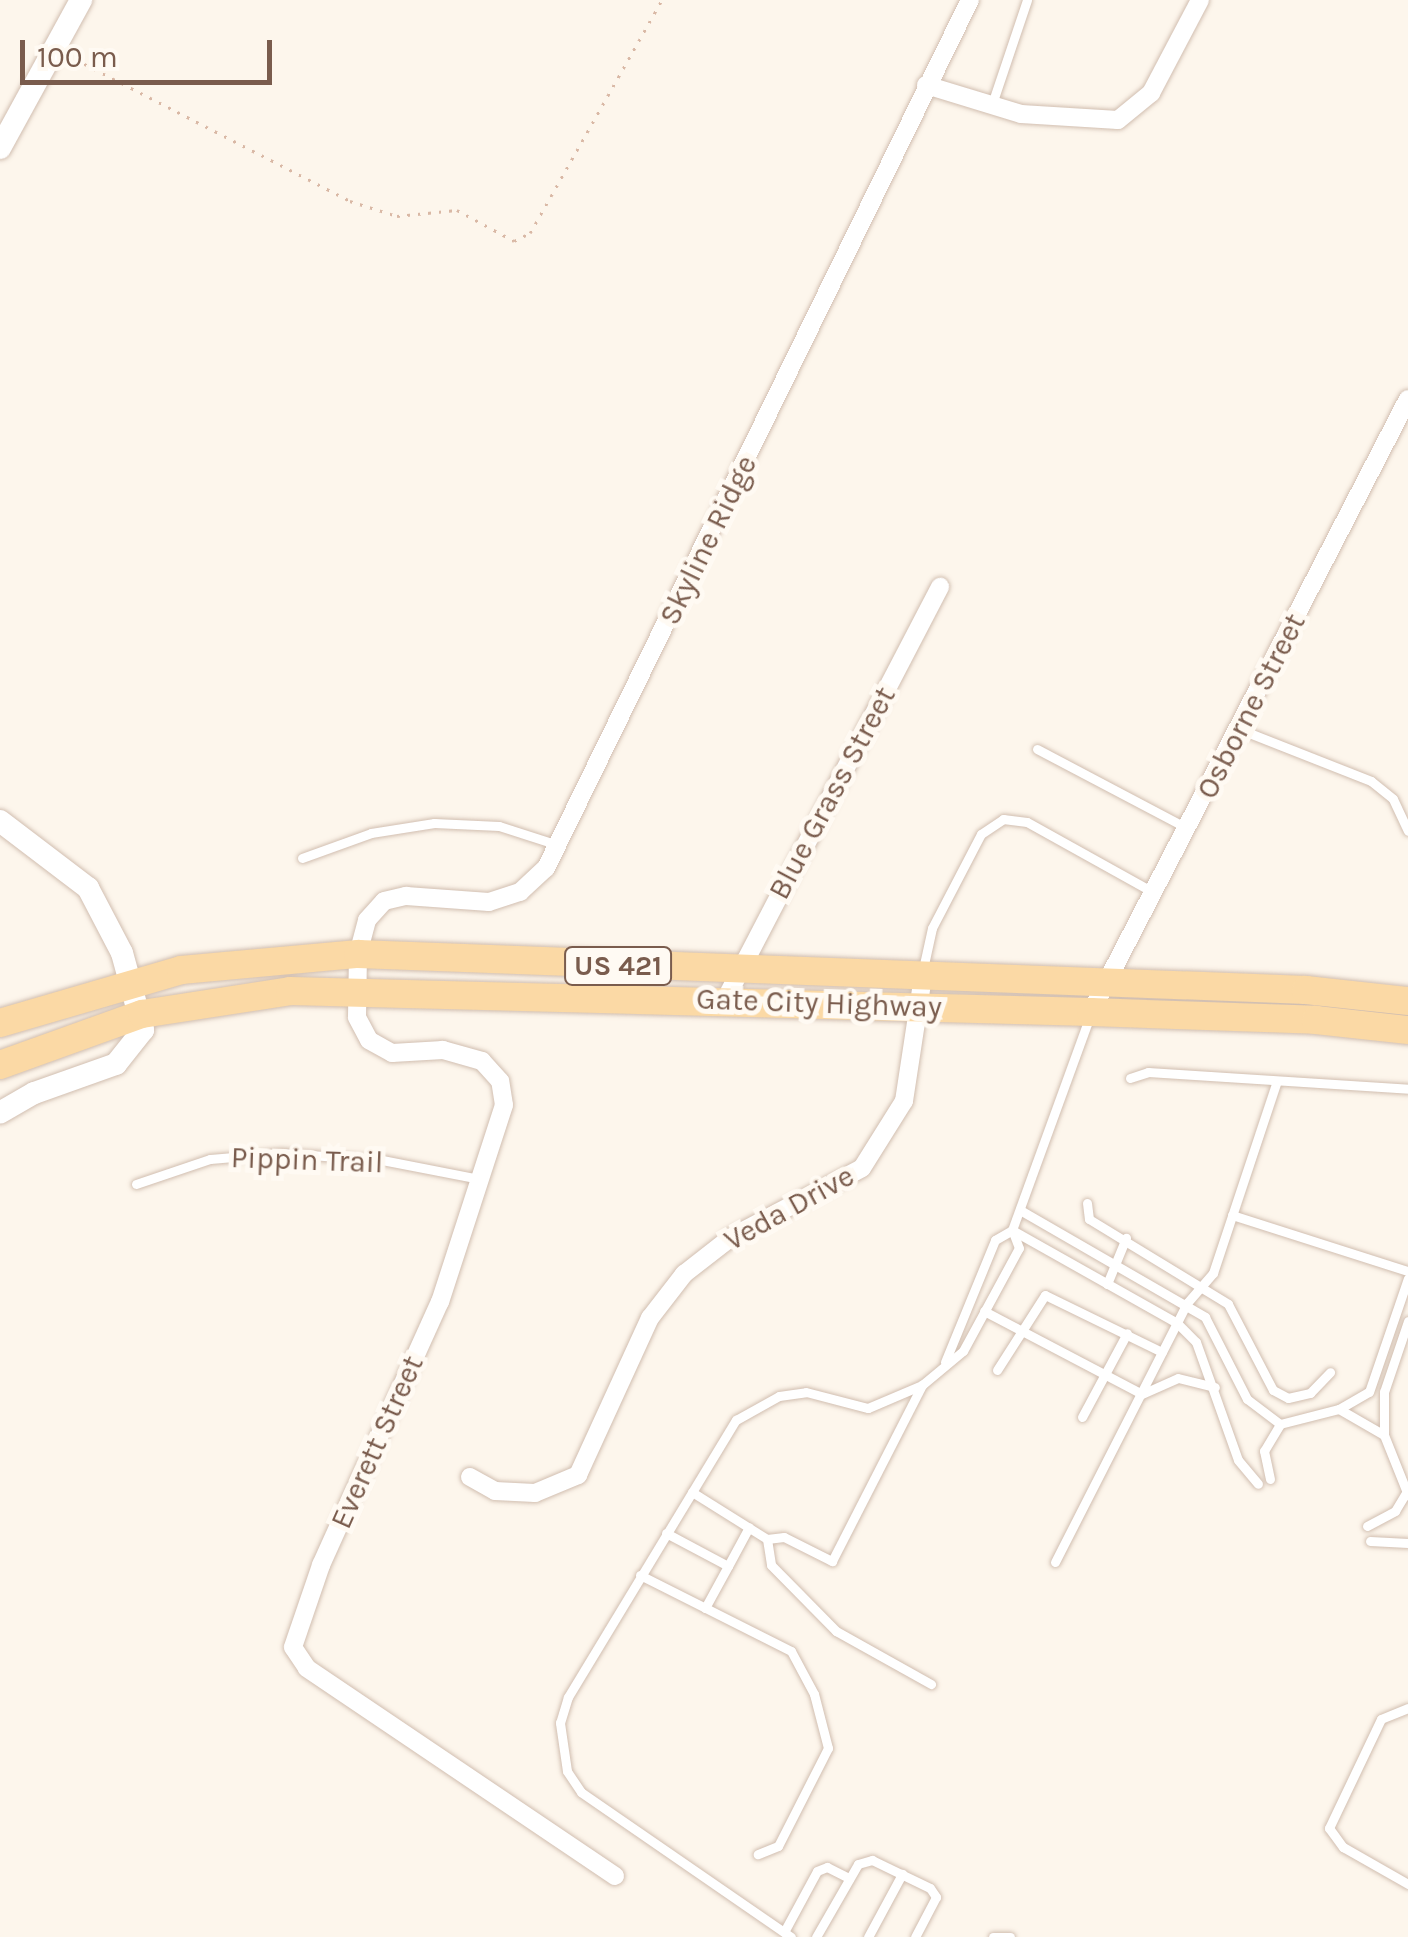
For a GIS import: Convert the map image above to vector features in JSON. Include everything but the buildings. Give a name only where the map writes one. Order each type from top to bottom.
[{"type":"main road","name":"Gate City Highway","points":[[0,1023],[132,981],[240,960],[358,954],[1107,982],[1408,1001]]},
{"type":"main road","name":"Gate City Highway","points":[[0,1065],[142,1014],[257,994],[356,991],[1316,1020],[1408,1030]]},
{"type":"street","points":[[0,148],[81,0]]},
{"type":"street","name":"Skyline Ridge","points":[[358,954],[367,920],[384,901],[503,899],[534,881],[558,845],[970,0]]},
{"type":"street","points":[[926,84],[991,106],[1104,122],[1131,114],[1151,93],[1200,0]]},
{"type":"street","name":"Osborne Street","points":[[1091,1012],[1408,399]]},
{"type":"street","name":"Blue Grass Street","points":[[725,1000],[940,587]]},
{"type":"street","points":[[0,821],[88,888],[132,981],[142,1014],[140,1040],[116,1064],[0,1113]]},
{"type":"street","name":"Everett Street","points":[[358,954],[356,991],[360,1027],[380,1048],[469,1055],[492,1069],[504,1110],[440,1302],[321,1566],[293,1647],[306,1668],[614,1876]]},
{"type":"street","name":"Veda Drive","points":[[470,1477],[495,1491],[535,1493],[578,1475],[650,1318],[684,1274],[730,1238],[835,1186],[880,1148],[904,1101],[922,977]]},
{"type":"lane","points":[[991,106],[1027,0]]},
{"type":"lane","points":[[1239,729],[1371,781],[1394,799],[1408,831]]},
{"type":"lane","points":[[1037,750],[1188,828]]},
{"type":"lane","points":[[922,977],[940,912],[982,834],[1003,818],[1027,822],[1155,892]]},
{"type":"lane","points":[[302,858],[371,833],[434,823],[499,826],[558,845]]},
{"type":"lane","points":[[945,1362],[996,1240],[1012,1230],[1091,1012]]},
{"type":"lane","points":[[1130,1078],[1148,1072],[1408,1089]]},
{"type":"lane","points":[[1056,1562],[1187,1304],[1213,1273],[1277,1081]]},
{"type":"lane","name":"Pippin Trail","points":[[136,1184],[210,1159],[280,1154],[382,1160],[480,1179]]},
{"type":"lane","points":[[1087,1203],[1088,1220],[1202,1283],[1244,1327],[1273,1390],[1288,1398],[1310,1393],[1330,1372]]},
{"type":"lane","points":[[1020,1210],[1187,1304],[1220,1336],[1247,1399],[1280,1424]]},
{"type":"lane","points":[[1232,1215],[1408,1274],[1369,1392],[1339,1409],[1280,1424],[1264,1451],[1270,1480]]},
{"type":"lane","points":[[1012,1230],[1177,1323],[1196,1342],[1238,1460],[1258,1484]]},
{"type":"lane","points":[[692,1492],[767,1538],[784,1537],[832,1561],[922,1385],[945,1362],[963,1352],[1018,1248],[1012,1230]]},
{"type":"lane","points":[[1107,1284],[1126,1238]]},
{"type":"lane","points":[[997,1370],[1045,1295],[1162,1352]]},
{"type":"lane","points":[[984,1311],[1142,1394]]},
{"type":"lane","points":[[1367,1526],[1395,1511],[1407,1494],[1384,1435],[1384,1392],[1408,1321]]},
{"type":"lane","points":[[1082,1416],[1127,1333]]},
{"type":"lane","points":[[1142,1394],[1178,1378],[1215,1387]]},
{"type":"lane","points":[[849,1878],[828,1866],[817,1871],[788,1934],[581,1792],[568,1771],[560,1723],[568,1697],[736,1420],[755,1406],[806,1392],[868,1408],[922,1385]]},
{"type":"lane","points":[[1339,1409],[1384,1435]]},
{"type":"lane","points":[[705,1608],[749,1527]]},
{"type":"lane","points":[[666,1533],[728,1566]]},
{"type":"lane","points":[[767,1538],[771,1565],[836,1631],[932,1684]]},
{"type":"lane","points":[[1370,1541],[1408,1543]]},
{"type":"lane","points":[[640,1575],[790,1651],[828,1730],[828,1748],[778,1846],[758,1854]]},
{"type":"lane","points":[[1408,1708],[1381,1719],[1329,1828],[1342,1846],[1408,1884]]},
{"type":"lane","points":[[816,1937],[858,1864],[872,1860],[936,1897],[915,1937]]},
{"type":"lane","points":[[868,1937],[902,1874]]},
{"type":"lane","points":[[993,1937],[1010,1937]]},
{"type":"path","points":[[56,49],[350,201],[397,216],[457,210],[514,241],[530,234],[662,0]]}]
